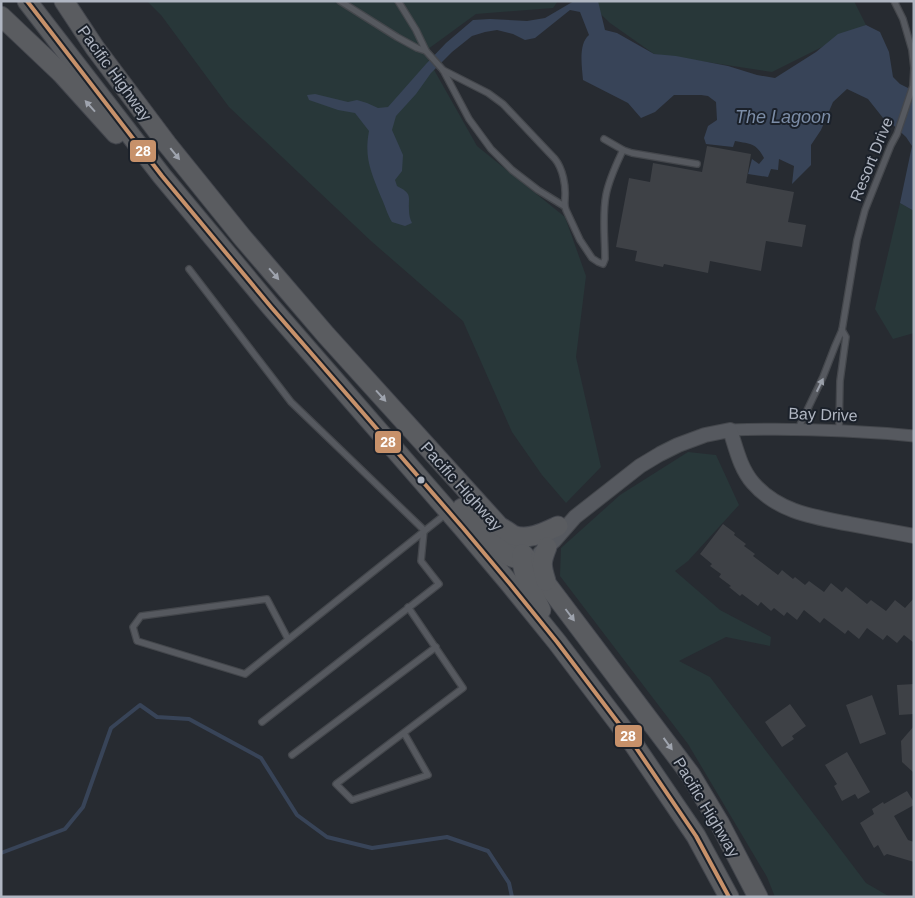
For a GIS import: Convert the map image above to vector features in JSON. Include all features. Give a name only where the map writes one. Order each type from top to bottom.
[{"type":"highway","name":"Pacific Highway","points":[[27,1],[162,176],[510,584],[556,642],[626,733],[696,836],[729,897]]},
{"type":"highway","name":"Pacific Highway","points":[[64,1],[95,48],[166,144],[242,237],[326,334],[499,526],[547,585],[690,774],[720,824],[758,897]]},
{"type":"highway","points":[[1,16],[60,72],[146,168],[162,176]]},
{"type":"highway","points":[[402,458],[425,472],[442,486],[502,552],[511,557],[524,558],[523,569],[526,581],[556,642]]},
{"type":"highway","points":[[499,526],[514,535],[525,537],[536,535],[558,526]]},
{"type":"highway","points":[[547,546],[542,560],[542,570],[547,585]]},
{"type":"street","name":"Bay Drive","points":[[730,430],[839,430],[914,436]]},
{"type":"street","points":[[524,558],[547,546],[575,517],[634,470],[678,445],[699,437],[730,430],[746,473],[752,482],[772,500],[791,510],[811,516],[914,536]]},
{"type":"street","points":[[524,558],[543,536],[575,517]]},
{"type":"lane","points":[[340,1],[397,37],[428,53]]},
{"type":"lane","points":[[398,1],[428,53],[442,69],[469,119],[491,149],[512,170],[538,190],[564,206]]},
{"type":"lane","name":"Resort Drive","points":[[798,429],[823,377],[842,330],[857,240],[865,210],[897,134],[913,86],[912,50],[894,1]]},
{"type":"lane","points":[[442,69],[488,93],[503,104],[559,163],[564,179],[564,206],[580,240],[592,258],[603,264],[605,259],[604,213],[606,196],[612,174],[623,150]]},
{"type":"lane","points":[[604,139],[632,153],[697,164]]},
{"type":"lane","points":[[189,269],[291,402],[424,530]]},
{"type":"lane","name":"Resort Drive","points":[[839,430],[840,381],[846,337],[842,330]]},
{"type":"lane","points":[[288,640],[267,599],[141,616],[132,627],[137,641],[245,674],[288,640],[424,530],[448,512]]},
{"type":"lane","points":[[262,722],[439,584],[421,561],[424,530]]},
{"type":"lane","points":[[404,733],[428,775],[352,800],[336,784],[463,688],[408,607]]},
{"type":"lane","points":[[292,755],[436,647]]},
{"type":"shaded area","points":[[147,1],[558,1],[553,8],[476,14],[424,52],[477,146],[565,217],[586,276],[576,357],[601,467],[566,503],[542,475],[512,432],[463,321],[371,241],[229,107],[161,15]]},
{"type":"shaded area","points":[[587,1],[854,1],[866,25],[772,72],[654,54],[610,23]]},
{"type":"shaded area","points":[[900,203],[914,211],[914,333],[893,339],[875,309]]},
{"type":"shaded area","points":[[688,452],[716,455],[739,505],[688,561],[675,571],[720,610],[771,637],[770,646],[726,637],[679,661],[710,677],[866,883],[890,897],[775,897],[767,877],[688,744],[560,576],[561,548],[620,495]]},
{"type":"water","name":"The Lagoon","points":[[574,1],[598,1],[605,30],[617,33],[654,54],[676,56],[728,66],[757,75],[775,78],[816,52],[838,34],[866,25],[880,32],[889,52],[893,77],[900,84],[914,91],[914,211],[900,203],[912,146],[906,137],[891,123],[887,123],[868,99],[847,89],[833,102],[821,130],[811,145],[811,165],[792,184],[794,166],[779,159],[778,170],[771,169],[768,177],[748,174],[752,159],[759,164],[764,158],[756,147],[735,141],[733,147],[706,144],[704,138],[708,126],[717,120],[716,102],[708,96],[674,95],[655,112],[641,118],[628,103],[583,80],[582,50],[583,44],[589,35],[580,12],[570,10],[535,38],[525,40],[513,34],[497,30],[472,36],[452,52],[431,73],[416,94],[396,116],[392,130],[403,155],[402,171],[395,180],[397,186],[408,193],[409,214],[412,223],[405,226],[392,222],[369,165],[367,149],[369,131],[355,113],[338,110],[309,100],[307,95],[315,94],[348,102],[357,100],[378,108],[388,107],[446,43],[473,20],[527,21],[545,18]]},
{"type":"building","points":[[707,146],[751,154],[746,183],[794,192],[788,222],[806,225],[802,247],[766,241],[761,271],[710,261],[708,273],[664,264],[663,267],[635,261],[637,251],[616,247],[629,178],[650,182],[653,163],[702,172]]},
{"type":"building","points":[[723,524],[746,544],[744,546],[755,554],[753,556],[778,575],[782,570],[793,579],[795,577],[805,585],[809,581],[824,592],[831,583],[842,592],[846,587],[867,604],[871,600],[886,611],[895,600],[905,608],[914,598],[914,643],[904,635],[897,643],[887,635],[883,640],[867,628],[859,639],[848,630],[845,634],[824,618],[820,623],[804,610],[797,620],[787,612],[784,616],[774,608],[771,611],[761,602],[758,606],[742,594],[740,596],[719,577],[721,574],[710,566],[712,564],[700,554]]},
{"type":"building","points":[[914,684],[914,714],[899,715],[897,685]]},
{"type":"building","points":[[872,695],[886,734],[860,744],[846,705]]},
{"type":"building","points":[[790,704],[806,726],[792,736],[794,739],[782,747],[765,722]]},
{"type":"building","points":[[914,726],[914,773],[902,762],[901,741]]},
{"type":"building","points":[[847,752],[870,792],[858,799],[855,794],[842,801],[834,786],[837,784],[825,765]]},
{"type":"building","points":[[907,791],[914,805],[894,816],[908,840],[914,842],[914,862],[887,854],[884,856],[878,845],[874,848],[860,823],[874,814],[872,809]]},
{"type":"waterway","points":[[1,853],[65,829],[83,807],[111,728],[140,705],[157,717],[189,719],[261,758],[297,815],[327,837],[372,848],[447,837],[488,851],[509,883],[512,897]]},
{"type":"transit line","name":"28","points":[[27,1],[162,176],[271,307],[463,528],[557,642],[626,733],[696,836],[729,897]]}]
